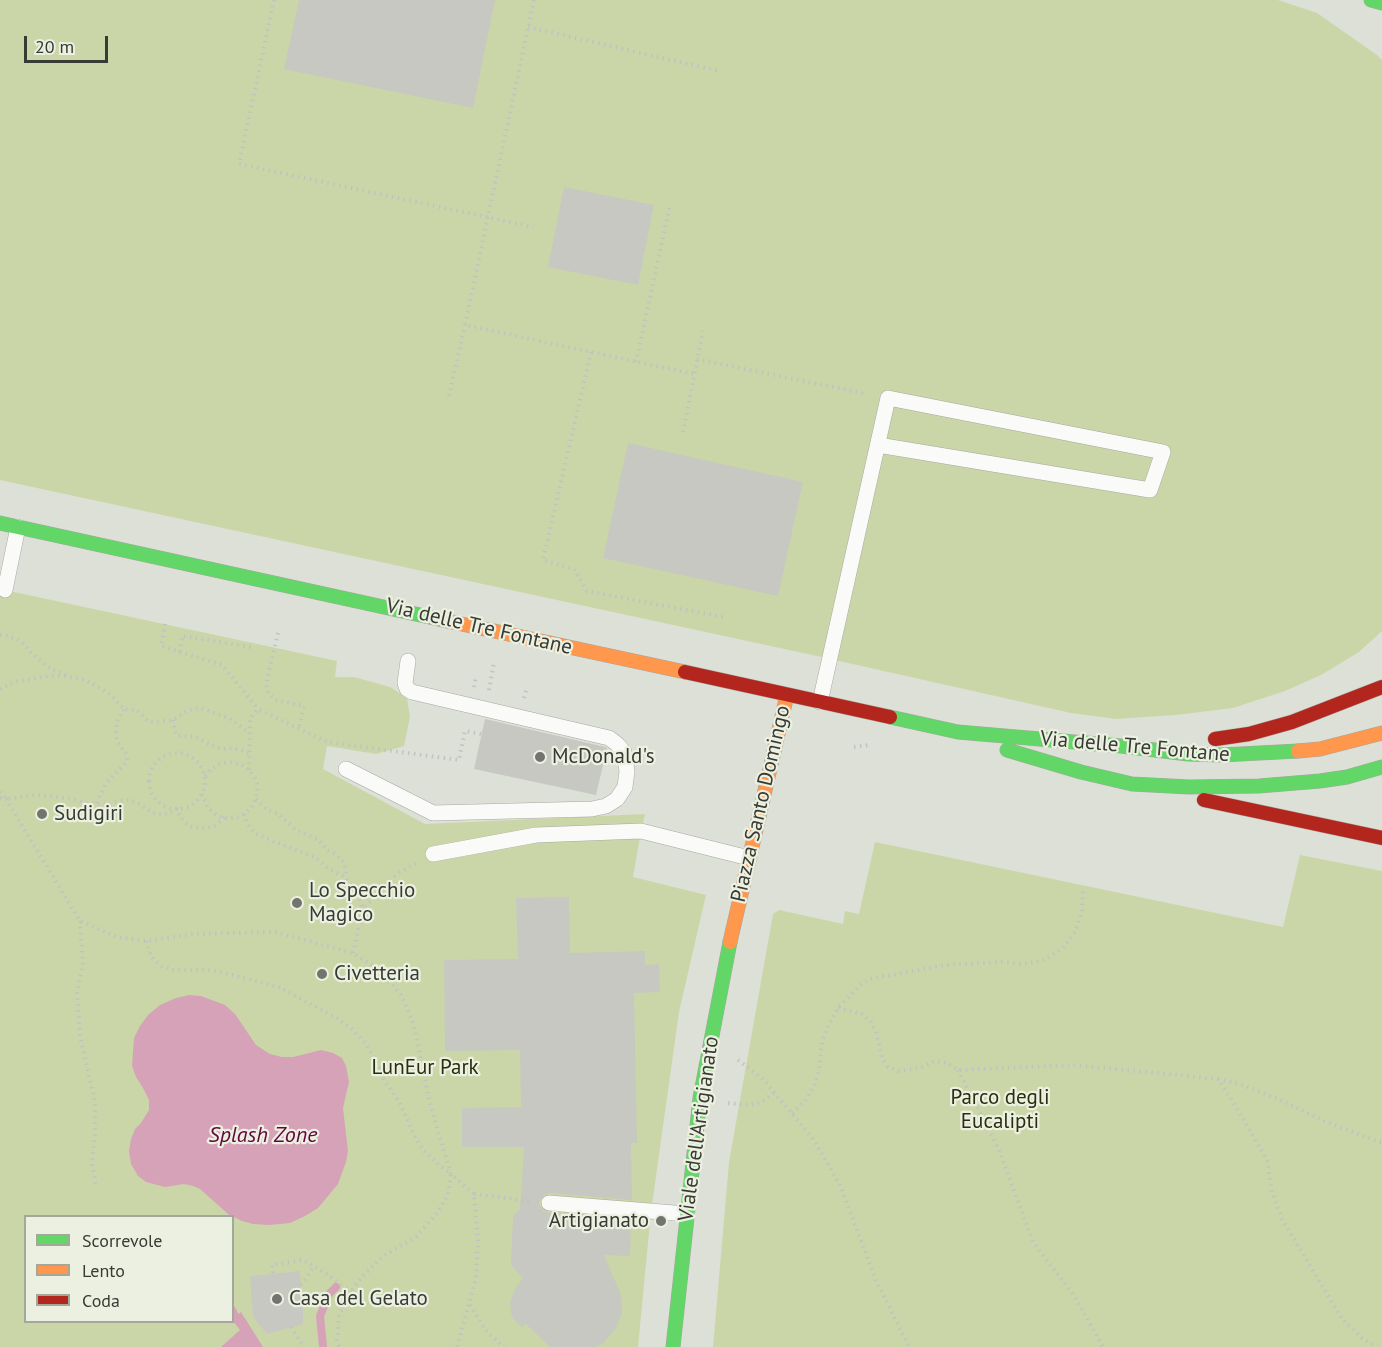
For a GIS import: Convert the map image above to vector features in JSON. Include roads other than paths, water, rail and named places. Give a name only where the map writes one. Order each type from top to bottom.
[{"type":"main road","points":[[1371,0],[1382,3]]},
{"type":"main road","name":"Via delle Tre Fontane","points":[[0,523],[958,732],[1038,760],[1132,784],[1211,787],[1287,784],[1347,777],[1382,767]]},
{"type":"main road","points":[[1121,746],[1180,743],[1249,734],[1292,722],[1382,687]]},
{"type":"main road","name":"Piazza Santo Domingo","points":[[736,913],[787,695]]},
{"type":"main road","name":"Via delle Tre Fontane","points":[[958,732],[1188,754],[1254,754],[1320,749],[1382,733]]},
{"type":"main road","points":[[1132,784],[1382,838]]},
{"type":"main road","name":"Viale dell'Artigianato","points":[[673,1347],[700,1098],[736,913]]},
{"type":"lane","points":[[820,702],[888,398],[1162,452],[1150,490],[878,445]]},
{"type":"lane","points":[[5,590],[18,527]]},
{"type":"lane","points":[[0,563],[11,555],[14,547]]},
{"type":"lane","points":[[346,769],[433,813],[592,809],[606,806],[617,799],[625,787],[627,771],[624,752],[609,738],[412,692],[407,689],[405,683],[408,661]]},
{"type":"lane","points":[[433,854],[536,835],[641,831],[749,858]]},
{"type":"lane","points":[[549,1203],[687,1214]]},
{"type":"water","name":"Splash Zone","points":[[189,995],[201,996],[225,1005],[235,1014],[256,1045],[270,1054],[293,1057],[321,1050],[342,1058],[349,1082],[343,1108],[348,1151],[338,1184],[318,1208],[290,1223],[253,1224],[228,1214],[200,1189],[193,1186],[184,1184],[165,1187],[146,1182],[138,1176],[131,1164],[129,1151],[135,1129],[149,1110],[149,1100],[132,1066],[134,1038],[148,1015],[160,1005]]},
{"type":"water","points":[[241,1312],[263,1347],[221,1347],[240,1330],[234,1322],[234,1317]]},
{"type":"waterway","points":[[323,1347],[320,1316],[329,1294],[336,1287]]},
{"type":"place","name":"McDonald's","points":[[540,757]]},
{"type":"place","name":"Sudigiri","points":[[42,814]]},
{"type":"place","name":"Lo Specchio Magico","points":[[297,903]]},
{"type":"place","name":"Civetteria","points":[[322,974]]},
{"type":"place","name":"Artigianato","points":[[661,1221]]},
{"type":"place","name":"Casa del Gelato","points":[[277,1299]]},
{"type":"park label","name":"LunEur Park","points":[[425,1068]]},
{"type":"park label","name":"Parco degli Eucalipti","points":[[1000,1110]]}]
